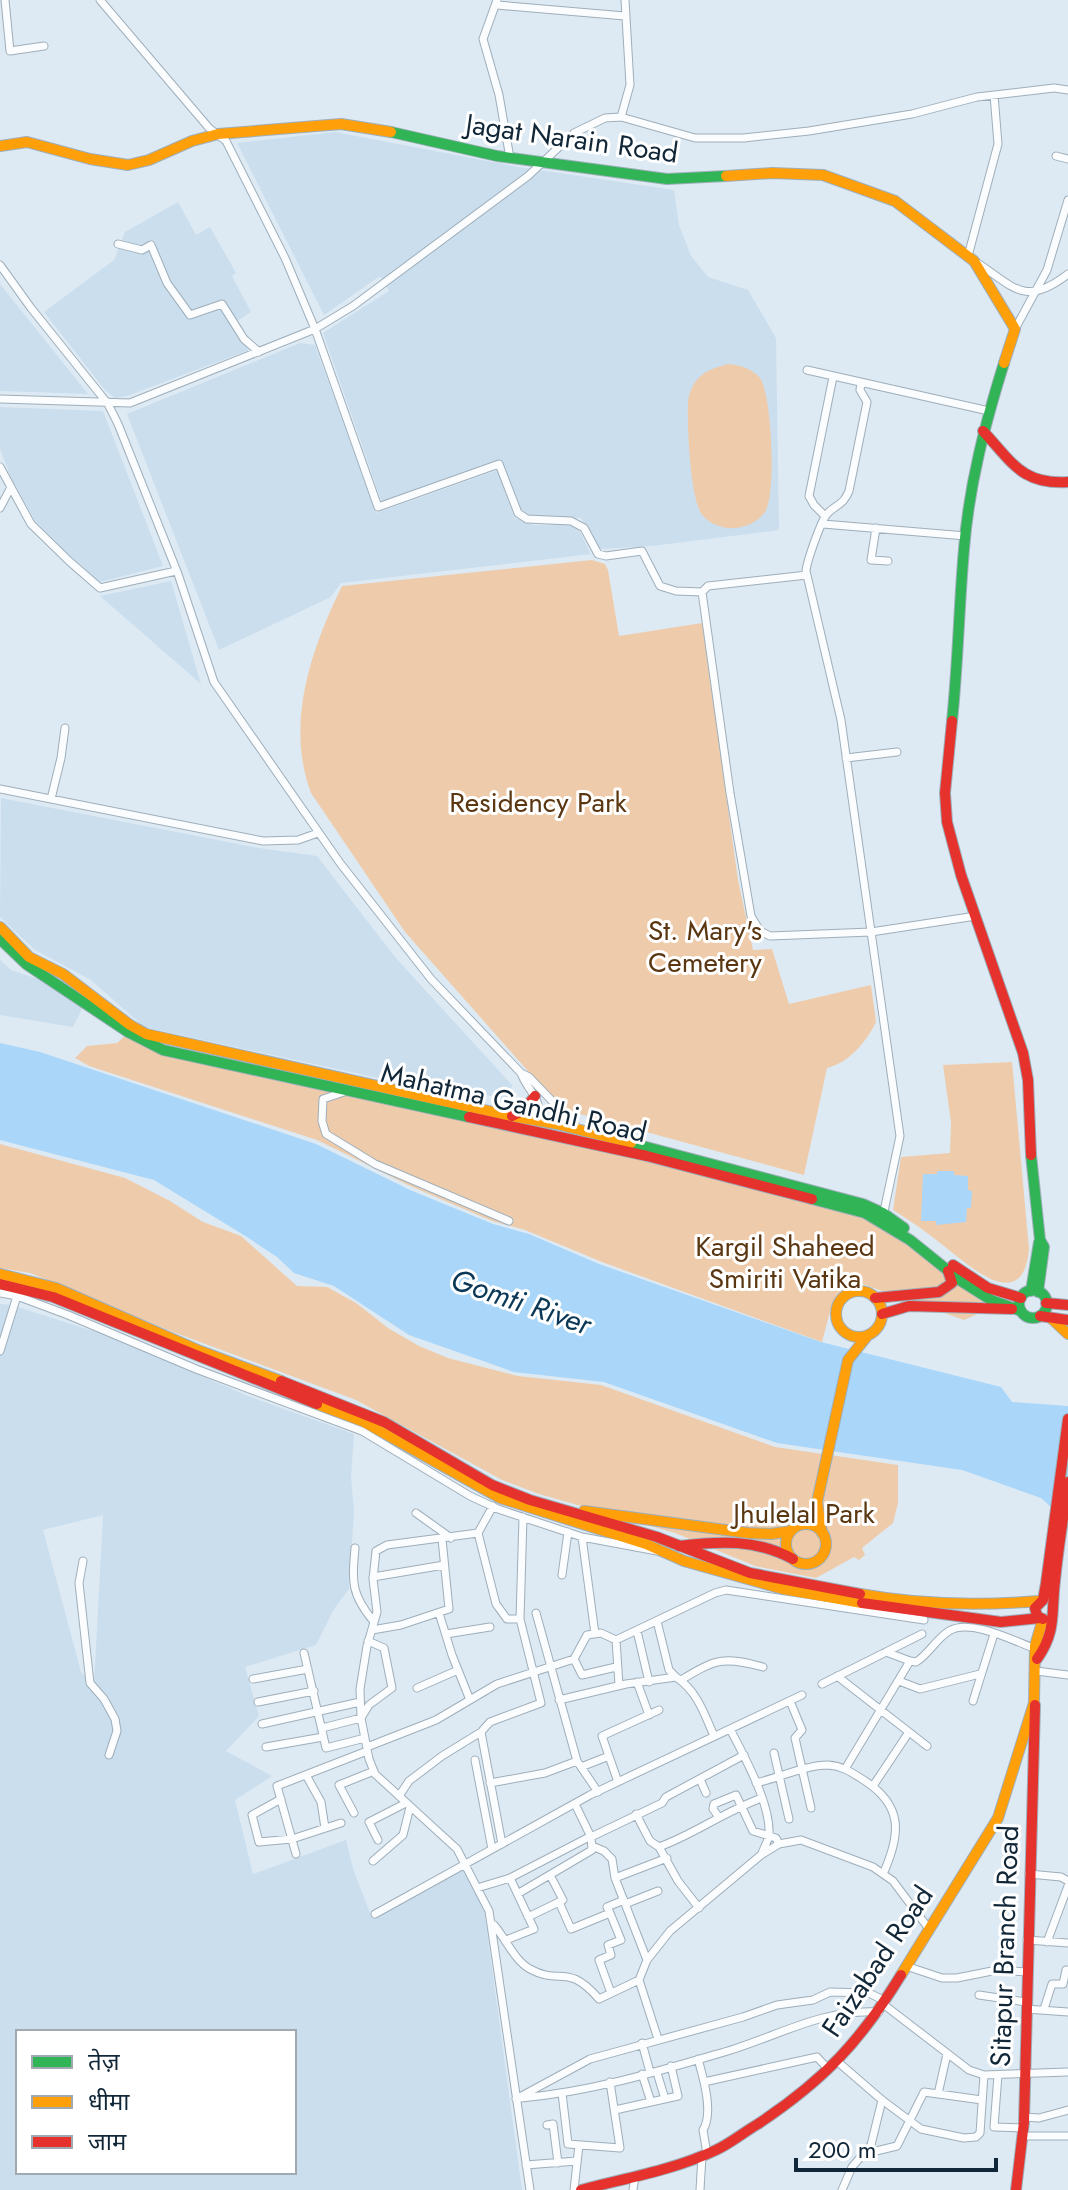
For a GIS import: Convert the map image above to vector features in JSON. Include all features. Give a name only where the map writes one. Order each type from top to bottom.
[{"type":"street","points":[[5,0],[10,51],[44,46]]},
{"type":"street","points":[[100,0],[209,128],[226,141],[285,258],[315,329],[378,507],[499,464],[518,513],[527,519],[571,521],[584,528],[598,554],[606,556],[642,551],[660,586],[676,591],[702,592],[708,586],[807,575]]},
{"type":"street","points":[[567,0],[567,11]]},
{"type":"street","points":[[621,117],[630,85],[625,0]]},
{"type":"street","points":[[510,158],[499,95],[483,39],[497,2],[625,16]]},
{"type":"street","points":[[0,399],[130,403],[315,329],[353,306],[528,176],[574,133],[605,118],[621,117],[695,138],[744,138],[898,116],[994,95],[1054,88],[1068,90]]},
{"type":"street","points":[[994,95],[998,144],[971,258],[1021,291],[1034,293],[1049,288],[1068,274]]},
{"type":"street","name":"Jagat Narain Road","points":[[0,146],[27,142],[90,159],[128,165],[218,134],[341,124],[384,130],[510,158],[667,179],[772,173],[823,175],[861,186],[895,201],[971,258],[1015,329]]},
{"type":"street","points":[[1056,156],[1068,159]]},
{"type":"street","points":[[1068,200],[1047,270],[1015,329],[983,431],[966,536],[945,793],[947,822],[961,875],[1026,1066],[1040,1240],[1035,1291],[1046,1303],[1068,1305]]},
{"type":"street","points":[[118,244],[142,250],[151,245],[167,283],[190,315],[222,304],[244,339],[259,352]]},
{"type":"street","points":[[0,265],[108,404],[176,571],[214,682],[318,833],[431,979],[521,1073],[540,1107],[536,1120]]},
{"type":"street","points":[[807,370],[989,411]]},
{"type":"street","points":[[833,377],[809,496],[824,520],[966,536]]},
{"type":"street","points":[[861,383],[860,390],[867,402],[849,491],[844,502],[824,520],[808,559],[807,575],[841,720],[900,1136],[882,1218]]},
{"type":"street","points":[[983,431],[1026,477],[1053,483],[1068,482]]},
{"type":"street","points":[[0,467],[31,524],[100,588],[176,571]]},
{"type":"street","points":[[0,508],[11,487]]},
{"type":"street","points":[[876,528],[871,560],[888,561]]},
{"type":"street","points":[[702,592],[751,916],[760,931],[770,936],[871,932],[976,916]]},
{"type":"street","points":[[51,799],[65,728]]},
{"type":"street","points":[[846,758],[897,752]]},
{"type":"street","points":[[0,789],[263,841],[298,840],[318,833]]},
{"type":"street","name":"Mahatma Gandhi Road","points":[[0,927],[10,951],[84,988],[146,1034],[579,1129],[863,1204],[948,1271],[991,1300],[1016,1310]]},
{"type":"street","name":"Mahatma Gandhi Road","points":[[0,939],[31,970],[74,994],[140,1041],[163,1050],[647,1156],[865,1213],[882,1218],[988,1288],[1021,1298]]},
{"type":"street","points":[[521,1073],[529,1077],[579,1129]]},
{"type":"street","points":[[350,1091],[323,1099],[322,1121],[326,1134],[375,1164],[509,1221]]},
{"type":"street","points":[[511,1116],[524,1110],[535,1096]]},
{"type":"street","points":[[793,1559],[786,1547],[795,1528],[810,1515],[818,1499],[851,1350],[836,1316],[837,1307],[842,1299],[859,1291],[875,1298],[939,1292],[952,1283],[948,1271]]},
{"type":"street","points":[[0,1274],[56,1288],[200,1351],[345,1405],[384,1422],[492,1485],[657,1537],[750,1573],[894,1600],[1045,1610]]},
{"type":"street","points":[[0,1284],[53,1297],[362,1421],[500,1498],[646,1544],[684,1561],[783,1589],[915,1611],[1001,1622],[1045,1610]]},
{"type":"street","points":[[1016,1310],[1021,1298],[1035,1291]]},
{"type":"street","points":[[0,1293],[68,1315],[196,1369],[362,1431],[470,1496],[582,1537],[662,1552],[678,1546],[720,1540],[750,1543],[809,1564],[821,1558],[826,1547],[818,1499]]},
{"type":"street","points":[[0,1351],[17,1296]]},
{"type":"street","points":[[851,1350],[879,1326],[882,1314],[875,1298]]},
{"type":"street","points":[[1045,1317],[1046,1303]]},
{"type":"street","points":[[882,1314],[889,1309],[909,1306],[1016,1310],[1029,1317],[1068,1320]]},
{"type":"street","points":[[1045,1317],[1068,1334]]},
{"type":"street","points":[[845,1332],[859,1337],[868,1335]]},
{"type":"street","points":[[1050,1584],[1068,1419]]},
{"type":"street","points":[[1050,1584],[1068,1482]]},
{"type":"street","points":[[493,1506],[478,1533],[496,1604],[507,1619],[520,1619]]},
{"type":"street","points":[[562,1509],[748,1533],[771,1534],[812,1525],[822,1533]]},
{"type":"street","points":[[416,1513],[446,1539]]},
{"type":"street","points":[[399,1796],[409,1781],[481,1732],[490,1722],[541,1703],[520,1619],[523,1517]]},
{"type":"street","points":[[562,1575],[568,1532]]},
{"type":"street","points":[[478,1533],[387,1545],[376,1551],[373,1577],[377,1612],[368,1641],[360,1702],[361,1718],[374,1771],[457,1849],[492,1923],[530,2190]]},
{"type":"street","points":[[582,1537],[595,1634]]},
{"type":"street","points":[[373,1626],[449,1609],[444,1565],[446,1539]]},
{"type":"street","points":[[355,1548],[352,1576],[358,1602],[373,1626]]},
{"type":"street","points":[[83,1561],[79,1583],[90,1683],[115,1719],[117,1731],[109,1755]]},
{"type":"street","points":[[373,1577],[444,1565]]},
{"type":"street","points":[[748,1579],[756,1590],[808,1602]]},
{"type":"street","name":"Faizabad Road","points":[[581,2190],[705,2155],[739,2137],[780,2109],[838,2062],[882,2006],[998,1818],[1034,1703],[1036,1660],[1045,1648],[1045,1610],[1050,1584]]},
{"type":"street","points":[[296,1854],[277,1786],[436,1720],[497,1684],[574,1659],[587,1635],[601,1633],[616,1640],[726,1590],[924,1620]]},
{"type":"street","points":[[439,1613],[470,1700]]},
{"type":"street","points":[[536,1613],[579,1764],[598,1792]]},
{"type":"street","points":[[657,1621],[669,1670],[688,1684],[699,1700],[714,1736]]},
{"type":"street","points":[[886,1652],[916,1662],[950,1630],[975,1626],[1068,1675]]},
{"type":"street","points":[[446,1634],[490,1627]]},
{"type":"street","points":[[637,1631],[649,1682]]},
{"type":"street","points":[[822,1684],[922,1634]]},
{"type":"street","points":[[973,1701],[994,1634]]},
{"type":"street","points":[[616,1640],[619,1658],[616,1667],[623,1684]]},
{"type":"street","points":[[266,1747],[323,1733],[361,1718],[369,1705],[392,1688],[384,1648],[368,1641]]},
{"type":"street","points":[[304,1653],[326,1748],[365,1738]]},
{"type":"street","points":[[574,1659],[582,1675],[616,1667]]},
{"type":"street","points":[[559,1700],[623,1684],[678,1678],[725,1659],[763,1667]]},
{"type":"street","points":[[845,1769],[910,1661]]},
{"type":"street","points":[[253,1679],[308,1669]]},
{"type":"street","points":[[417,1688],[458,1670]]},
{"type":"street","points":[[899,1681],[920,1689],[980,1674]]},
{"type":"street","points":[[837,1676],[927,1746]]},
{"type":"street","points":[[637,1682],[649,1715]]},
{"type":"street","points":[[258,1702],[314,1691]]},
{"type":"street","points":[[375,1914],[598,1792],[802,1695]]},
{"type":"street","points":[[790,1701],[802,1730],[795,1738],[811,1808]]},
{"type":"street","points":[[262,1724],[360,1702]]},
{"type":"street","name":"Sitapur Branch Road","points":[[1016,2190],[1023,2127],[1036,1724],[1034,1703]]},
{"type":"street","points":[[618,1782],[602,1736],[659,1710]]},
{"type":"street","points":[[730,1729],[762,1798],[769,1836],[761,1855]]},
{"type":"street","points":[[481,1732],[502,1844]]},
{"type":"street","points":[[873,1786],[909,1732]]},
{"type":"street","points":[[774,1753],[789,1819]]},
{"type":"street","points":[[477,1888],[510,1878],[591,1840],[744,1755]]},
{"type":"street","points":[[490,1783],[545,1773],[609,1756]]},
{"type":"street","points":[[475,1760],[492,1849]]},
{"type":"street","points":[[756,1783],[825,1765],[845,1769],[873,1786],[896,1818],[897,1834],[883,1874]]},
{"type":"street","points":[[354,1813],[339,1785],[374,1771]]},
{"type":"street","points":[[306,1775],[321,1802],[325,1828]]},
{"type":"street","points":[[700,1779],[706,1793]]},
{"type":"street","points":[[718,1816],[713,1809],[714,1804],[736,1795],[753,1831],[776,1838],[779,1844]]},
{"type":"street","points":[[659,1847],[684,1838],[741,1805],[762,1798]]},
{"type":"street","points":[[281,1799],[252,1815],[259,1842],[292,1839],[341,1823]]},
{"type":"street","points":[[519,1893],[592,1850],[591,1840],[575,1804]]},
{"type":"street","points":[[378,1840],[369,1822],[408,1805]]},
{"type":"street","points":[[373,1861],[403,1835],[408,1805]]},
{"type":"street","points":[[636,1814],[650,1841],[659,1847],[678,1881],[699,1908]]},
{"type":"street","points":[[591,1840],[612,1859],[615,1878],[647,1960]]},
{"type":"street","points":[[658,2039],[639,1980],[647,1960],[670,1931],[761,1855],[779,1844],[801,1840],[873,1867],[893,1881],[929,1929]]},
{"type":"street","points":[[615,1878],[667,1858]]},
{"type":"street","points":[[1029,1874],[1061,1877],[1068,1883],[1047,1942]]},
{"type":"street","points":[[528,1917],[563,1900],[550,1875]]},
{"type":"street","points":[[506,1940],[534,1929],[510,1878]]},
{"type":"street","points":[[611,1993],[599,1960],[611,1955],[608,1945],[621,1940],[607,1907],[658,1891]]},
{"type":"street","points":[[559,1902],[571,1929],[610,1913]]},
{"type":"street","points":[[492,1923],[521,1963],[542,1975],[576,1977],[599,1999],[639,1980]]},
{"type":"street","points":[[1027,1940],[1068,1943]]},
{"type":"street","points":[[906,1966],[942,1978],[997,1970],[1027,1972]]},
{"type":"street","points":[[1044,2009],[1052,1984],[1063,1984],[1068,1970]]},
{"type":"street","points":[[516,2099],[590,2059],[777,2005],[813,2000],[830,1992],[869,1993],[969,2070],[984,2075],[1068,2072]]},
{"type":"street","points":[[979,1995],[1068,2012]]},
{"type":"street","points":[[516,2099],[562,2093],[646,2073],[734,2049],[812,2019],[882,2006]]},
{"type":"street","points":[[642,2043],[651,2102]]},
{"type":"street","points":[[938,2094],[947,2054]]},
{"type":"street","points":[[704,2082],[817,2057],[828,2069]]},
{"type":"street","points":[[698,2059],[704,2082],[707,2124],[703,2130],[705,2155],[700,2190]]},
{"type":"street","points":[[838,2062],[921,2129],[960,2137],[976,2137],[980,2133],[984,2075]]},
{"type":"street","points":[[615,2110],[678,2096],[671,2066]]},
{"type":"street","points":[[998,2075],[994,2127],[1023,2127],[1068,2136]]},
{"type":"street","points":[[658,2076],[665,2099]]},
{"type":"street","points":[[562,2093],[568,2144],[620,2148],[610,2082]]},
{"type":"street","points":[[868,2149],[876,2151],[897,2146],[924,2092],[982,2100]]},
{"type":"street","points":[[842,2190],[852,2167],[868,2149],[882,2100]]},
{"type":"street","points":[[1023,2127],[1039,2118],[1068,2110]]},
{"type":"street","points":[[558,2163],[550,2124],[565,2122]]},
{"type":"street","points":[[574,2190],[579,2145]]},
{"type":"street","points":[[526,2165],[577,2161]]},
{"type":"street","points":[[633,2190],[635,2176]]},
{"type":"shaded area","points":[[335,132],[519,167],[674,190],[679,225],[691,256],[708,277],[748,290],[776,338],[779,530],[652,546],[600,549],[581,518],[533,517],[519,510],[499,461],[382,503],[323,333],[389,291],[380,276],[324,315],[237,143]]},
{"type":"shaded area","points":[[178,202],[196,235],[210,227],[236,273],[232,276],[251,312],[237,321],[249,350],[115,398],[105,390],[44,312],[114,260],[125,232]]},
{"type":"shaded area","points":[[0,284],[88,394],[0,391]]},
{"type":"shaded area","points":[[300,343],[315,345],[376,513],[498,470],[514,517],[533,525],[572,525],[580,532],[591,554],[341,583],[331,597],[219,650],[127,414]]},
{"type":"shaded area","points":[[0,407],[103,411],[163,566],[100,582],[63,549],[36,522],[11,478],[0,449]]},
{"type":"shaded area","points":[[171,581],[201,684],[100,596]]},
{"type":"shaded area","points":[[1,798],[259,848],[317,856],[395,957],[512,1085],[510,1099],[392,1081],[144,1027],[91,980],[35,950],[0,917]]},
{"type":"shaded area","points":[[0,960],[11,970],[47,982],[83,1007],[73,1027],[0,1015]]},
{"type":"shaded area","points":[[0,1304],[112,1337],[248,1396],[354,1434],[351,1477],[354,1512],[349,1589],[334,1609],[316,1645],[245,1667],[259,1716],[226,1751],[272,1776],[235,1800],[253,1874],[346,1840],[354,1872],[372,1918],[462,1868],[484,1909],[522,2190],[0,2190]],"holes":[[[103,1515],[94,1684],[81,1672],[43,1530]]]},
{"type":"green space","points":[[728,364],[745,368],[760,378],[767,403],[771,443],[771,484],[766,510],[753,522],[736,528],[718,526],[703,516],[692,480],[689,444],[688,403],[692,388],[703,374]]},
{"type":"green space","name":"Residency Park","points":[[592,560],[605,564],[608,570],[619,636],[702,623],[738,880],[753,950],[772,949],[789,1004],[871,985],[876,1022],[856,1050],[843,1061],[827,1068],[804,1175],[576,1113],[558,1105],[405,932],[311,793],[301,740],[305,687],[320,635],[342,586]]},
{"type":"green space","name":"Kargil Shaheed Smiriti Vatika","points":[[125,1036],[204,1063],[264,1078],[610,1152],[865,1217],[903,1241],[991,1308],[964,1320],[851,1280],[832,1304],[822,1342],[602,1262],[525,1230],[492,1221],[408,1185],[317,1140],[89,1066],[75,1058],[87,1046],[117,1043]]},
{"type":"green space","points":[[1012,1062],[1029,1249],[1025,1269],[1017,1279],[1007,1283],[982,1274],[893,1210],[901,1157],[950,1153],[951,1122],[943,1065]]},
{"type":"green space","name":"Jhulelal Park","points":[[0,1144],[125,1178],[203,1222],[241,1236],[297,1286],[327,1287],[356,1303],[388,1328],[448,1358],[518,1376],[601,1385],[775,1447],[898,1465],[898,1503],[893,1523],[862,1548],[865,1555],[859,1560],[854,1557],[816,1578],[755,1566],[675,1533],[539,1494],[502,1480],[356,1400],[173,1332],[30,1273],[0,1268]]},
{"type":"water","name":"Gomti River","points":[[0,1043],[40,1052],[316,1144],[410,1190],[493,1224],[529,1234],[599,1264],[821,1342],[1001,1387],[1012,1402],[1068,1406],[1068,1522],[1041,1498],[962,1470],[777,1443],[604,1382],[514,1372],[409,1335],[334,1286],[294,1273],[247,1237],[154,1180],[0,1140]]},
{"type":"water","points":[[937,1171],[954,1171],[954,1175],[968,1176],[968,1190],[972,1191],[966,1222],[936,1225],[936,1221],[921,1221],[923,1174],[937,1174]]},
{"type":"traffic: fast","points":[[391,132],[497,156],[667,179],[726,176]]},
{"type":"traffic: fast","points":[[952,721],[970,502],[984,432],[1004,363]]},
{"type":"traffic: fast","points":[[0,939],[26,964],[128,1032],[163,1050],[469,1117]]},
{"type":"traffic: fast","points":[[631,1143],[863,1204],[904,1228]]},
{"type":"traffic: fast","points":[[1031,1155],[1040,1240],[1044,1247],[1038,1292]]},
{"type":"traffic: fast","points":[[812,1199],[865,1213],[910,1240],[961,1281],[991,1300],[1021,1311]]},
{"type":"traffic: fast","points":[[1031,1291],[1039,1242]]},
{"type":"traffic: fast","points":[[1033,1290],[1043,1294],[1047,1304],[1043,1314],[1033,1318],[1023,1314],[1019,1304],[1023,1294],[1033,1290]]},
{"type":"traffic: slow","points":[[0,146],[27,142],[90,159],[128,165],[218,134],[341,124],[391,132]]},
{"type":"traffic: slow","points":[[726,176],[772,173],[823,175],[895,201],[974,261],[1015,329],[1004,363]]},
{"type":"traffic: slow","points":[[0,927],[29,957],[63,974],[146,1034],[631,1143]]},
{"type":"traffic: slow","points":[[0,1274],[56,1288],[200,1351],[281,1381]]},
{"type":"traffic: slow","points":[[859,1291],[875,1298],[882,1314],[875,1330],[859,1337],[843,1330],[836,1314],[843,1298],[859,1291]]},
{"type":"traffic: slow","points":[[1051,1318],[1068,1334]]},
{"type":"traffic: slow","points":[[822,1533],[817,1502],[848,1360],[868,1335]]},
{"type":"traffic: slow","points":[[317,1404],[362,1421],[500,1498],[646,1544],[684,1561],[783,1589],[862,1603]]},
{"type":"traffic: slow","points":[[584,1511],[748,1533],[791,1531]]},
{"type":"traffic: slow","points":[[806,1524],[820,1530],[826,1544],[820,1558],[806,1564],[792,1558],[786,1544],[792,1530],[806,1524]]},
{"type":"traffic: slow","points":[[860,1594],[949,1604],[1039,1601]]},
{"type":"traffic: slow","points":[[901,1975],[998,1818],[1034,1703],[1035,1646],[1043,1619]]},
{"type":"traffic: jam","points":[[983,431],[1019,469],[1039,480],[1068,482]]},
{"type":"traffic: jam","points":[[952,721],[945,793],[947,822],[961,875],[1023,1053],[1028,1080],[1031,1155]]},
{"type":"traffic: jam","points":[[512,1116],[524,1110],[535,1096]]},
{"type":"traffic: jam","points":[[469,1117],[647,1156],[812,1199]]},
{"type":"traffic: jam","points":[[953,1265],[988,1288],[1021,1298]]},
{"type":"traffic: jam","points":[[875,1298],[939,1292],[952,1283],[948,1271]]},
{"type":"traffic: jam","points":[[0,1284],[53,1297],[317,1404]]},
{"type":"traffic: jam","points":[[1046,1303],[1068,1305]]},
{"type":"traffic: jam","points":[[882,1314],[909,1306],[1012,1309]]},
{"type":"traffic: jam","points":[[1040,1316],[1068,1320]]},
{"type":"traffic: jam","points":[[281,1381],[384,1422],[492,1485],[530,1500],[657,1537],[750,1573],[860,1594]]},
{"type":"traffic: jam","points":[[1043,1619],[1037,1616],[1035,1608],[1043,1600],[1046,1583],[1068,1419]]},
{"type":"traffic: jam","points":[[1037,1659],[1048,1639],[1052,1621],[1068,1482]]},
{"type":"traffic: jam","points":[[679,1546],[738,1543],[779,1552],[793,1559]]},
{"type":"traffic: jam","points":[[862,1603],[1001,1622],[1040,1618]]},
{"type":"traffic: jam","points":[[1016,2190],[1024,2122],[1035,1705]]},
{"type":"traffic: jam","points":[[581,2190],[700,2157],[758,2124],[802,2092],[839,2058],[871,2020],[901,1975]]},
{"type":"park label","name":"St. Mary's Cemetery","points":[[705,946]]}]
